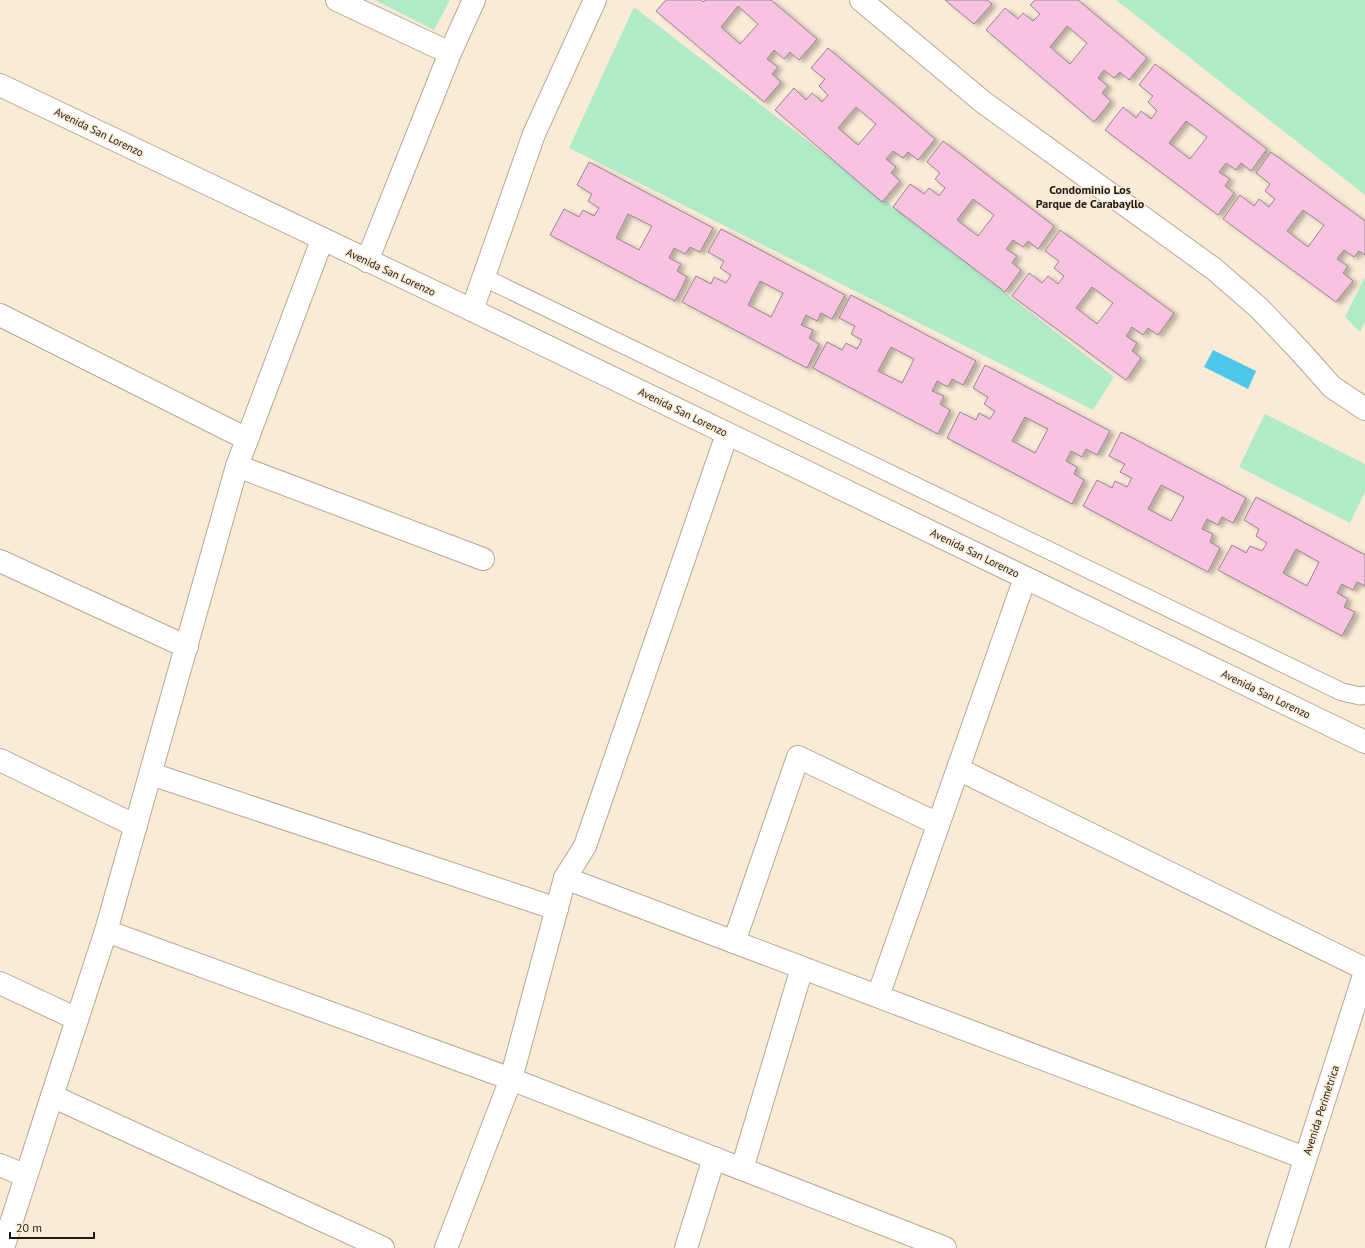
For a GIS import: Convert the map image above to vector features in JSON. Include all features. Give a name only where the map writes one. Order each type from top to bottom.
[{"type":"street","points":[[337,0],[450,53]]},
{"type":"street","points":[[367,261],[450,53],[474,0]]},
{"type":"street","points":[[472,310],[534,134],[594,0]]},
{"type":"street","points":[[861,0],[983,102],[1214,269],[1259,308],[1332,387],[1365,409]]},
{"type":"street","name":"Avenida San Lorenzo","points":[[0,85],[322,240],[472,310],[1365,742]]},
{"type":"street","points":[[4,1248],[106,931],[237,466],[322,240]]},
{"type":"street","points":[[0,315],[247,439]]},
{"type":"street","points":[[446,1248],[511,1079],[565,878],[585,846],[727,434]]},
{"type":"street","points":[[237,466],[483,559]]},
{"type":"street","points":[[0,561],[187,647]]},
{"type":"street","points":[[878,996],[1025,578]]},
{"type":"street","points":[[734,942],[798,757],[938,824]]},
{"type":"street","points":[[0,760],[136,826]]},
{"type":"street","points":[[958,770],[1365,971]]},
{"type":"street","points":[[151,774],[557,909]]},
{"type":"street","points":[[565,878],[1305,1158]]},
{"type":"street","points":[[106,931],[511,1079],[945,1248]]},
{"type":"street","points":[[742,1169],[802,968]]},
{"type":"street","name":"Avenida Perimétrica","points":[[1277,1248],[1365,971]]},
{"type":"street","points":[[0,983],[77,1019]]},
{"type":"street","points":[[52,1096],[383,1248]]},
{"type":"street","points":[[686,1248],[714,1158]]},
{"type":"street","points":[[0,1165],[26,1176]]},
{"type":"lane","points":[[483,277],[1342,692],[1360,696],[1365,695]]},
{"type":"green space","points":[[375,0],[450,0],[434,30]]},
{"type":"green space","points":[[1116,0],[1365,0],[1365,195]]},
{"type":"green space","points":[[634,7],[1114,377],[1093,410],[569,148]]},
{"type":"green space","points":[[1365,277],[1365,322],[1360,332],[1345,317]]},
{"type":"green space","points":[[1265,414],[1365,464],[1365,492],[1350,523],[1239,467]]},
{"type":"water","points":[[1213,350],[1256,371],[1248,389],[1204,367]]},
{"type":"building","points":[[666,0],[701,0],[703,2],[705,0],[771,0],[817,39],[799,60],[790,52],[784,59],[774,50],[767,59],[778,67],[772,74],[781,82],[764,102],[656,11]],"holes":[[[738,6],[758,24],[740,44],[721,27]]]},
{"type":"building","points":[[945,0],[987,0],[992,4],[974,24]]},
{"type":"building","points":[[1035,0],[1078,0],[1147,58],[1129,80],[1120,72],[1114,78],[1104,70],[1098,78],[1108,86],[1102,93],[1111,101],[1094,122],[986,30],[1005,8],[1018,19],[1023,13],[1033,21],[1040,14],[1030,5]],"holes":[[[1067,26],[1087,43],[1070,64],[1050,47]]]},
{"type":"building","points":[[828,48],[935,139],[918,160],[908,152],[903,158],[893,151],[886,159],[896,167],[891,173],[900,181],[882,202],[775,110],[794,88],[806,100],[812,93],[822,102],[828,95],[819,86],[825,79],[811,68]],"holes":[[[856,107],[876,124],[858,145],[838,128]]]},
{"type":"building","points":[[1155,64],[1267,149],[1251,171],[1241,163],[1236,170],[1226,163],[1219,172],[1230,179],[1225,186],[1234,193],[1218,215],[1105,130],[1123,107],[1136,118],[1141,111],[1151,119],[1157,111],[1148,102],[1153,96],[1139,85]],"holes":[[[1186,121],[1207,137],[1190,159],[1169,143]]]},
{"type":"building","points":[[943,141],[1054,226],[1038,249],[1028,241],[1023,247],[1013,240],[1006,249],[1017,256],[1012,263],[1021,270],[1005,292],[893,207],[910,184],[924,194],[929,188],[939,196],[945,188],[935,179],[940,173],[927,162]],"holes":[[[973,199],[994,215],[978,236],[957,220]]]},
{"type":"building","points":[[1271,152],[1365,221],[1365,255],[1359,251],[1354,257],[1344,250],[1337,259],[1348,266],[1343,273],[1353,281],[1336,302],[1223,219],[1240,195],[1254,206],[1259,199],[1269,207],[1275,199],[1265,191],[1270,184],[1256,173]],"holes":[[[1303,210],[1324,225],[1308,247],[1287,231]]]},
{"type":"building","points":[[589,162],[713,228],[700,252],[690,247],[685,254],[674,248],[669,258],[681,264],[677,271],[687,277],[675,301],[550,235],[564,209],[579,217],[583,210],[594,216],[599,208],[588,201],[592,194],[577,185]],"holes":[[[628,214],[652,226],[639,250],[616,238]]]},
{"type":"building","points":[[721,229],[845,295],[832,319],[821,313],[817,321],[806,315],[801,325],[813,330],[809,338],[819,344],[807,368],[682,302],[696,276],[711,284],[714,277],[726,283],[731,275],[720,268],[724,261],[708,252]],"holes":[[[760,281],[783,293],[771,317],[748,305]]]},
{"type":"building","points":[[1060,230],[1174,313],[1158,335],[1148,328],[1143,335],[1132,327],[1126,336],[1137,343],[1132,351],[1141,358],[1126,380],[1012,296],[1029,273],[1042,283],[1048,276],[1058,284],[1064,276],[1054,268],[1059,261],[1045,251]],"holes":[[[1092,287],[1113,303],[1097,324],[1076,308]]]},
{"type":"building","points":[[851,295],[976,361],[963,385],[952,379],[948,387],[937,381],[932,391],[944,396],[940,404],[950,410],[938,434],[813,368],[827,342],[842,350],[846,343],[857,349],[862,340],[851,334],[855,326],[839,318]],"holes":[[[891,347],[914,359],[902,383],[878,371]]]},
{"type":"building","points":[[985,365],[1110,431],[1097,455],[1086,449],[1082,457],[1071,451],[1066,461],[1077,467],[1074,474],[1084,480],[1072,504],[947,438],[960,412],[976,420],[979,413],[990,419],[995,411],[984,404],[988,397],[973,388]],"holes":[[[1025,417],[1048,429],[1035,453],[1012,441]]]},
{"type":"building","points":[[1121,432],[1246,498],[1233,523],[1222,517],[1218,525],[1207,519],[1202,529],[1213,534],[1210,542],[1220,548],[1208,572],[1083,506],[1097,480],[1112,488],[1115,481],[1127,487],[1132,478],[1120,472],[1125,464],[1109,456]],"holes":[[[1161,485],[1184,497],[1171,521],[1148,509]]]},
{"type":"building","points":[[1256,497],[1365,555],[1365,586],[1357,582],[1353,590],[1342,584],[1337,593],[1348,599],[1344,607],[1355,612],[1342,636],[1218,570],[1232,545],[1246,553],[1250,546],[1262,551],[1267,543],[1256,536],[1259,529],[1244,520]],"holes":[[[1296,549],[1319,562],[1307,586],[1283,573]]]},
{"type":"district","name":"Condominio Los Parque de Carabayllo","points":[[1090,197]]}]
